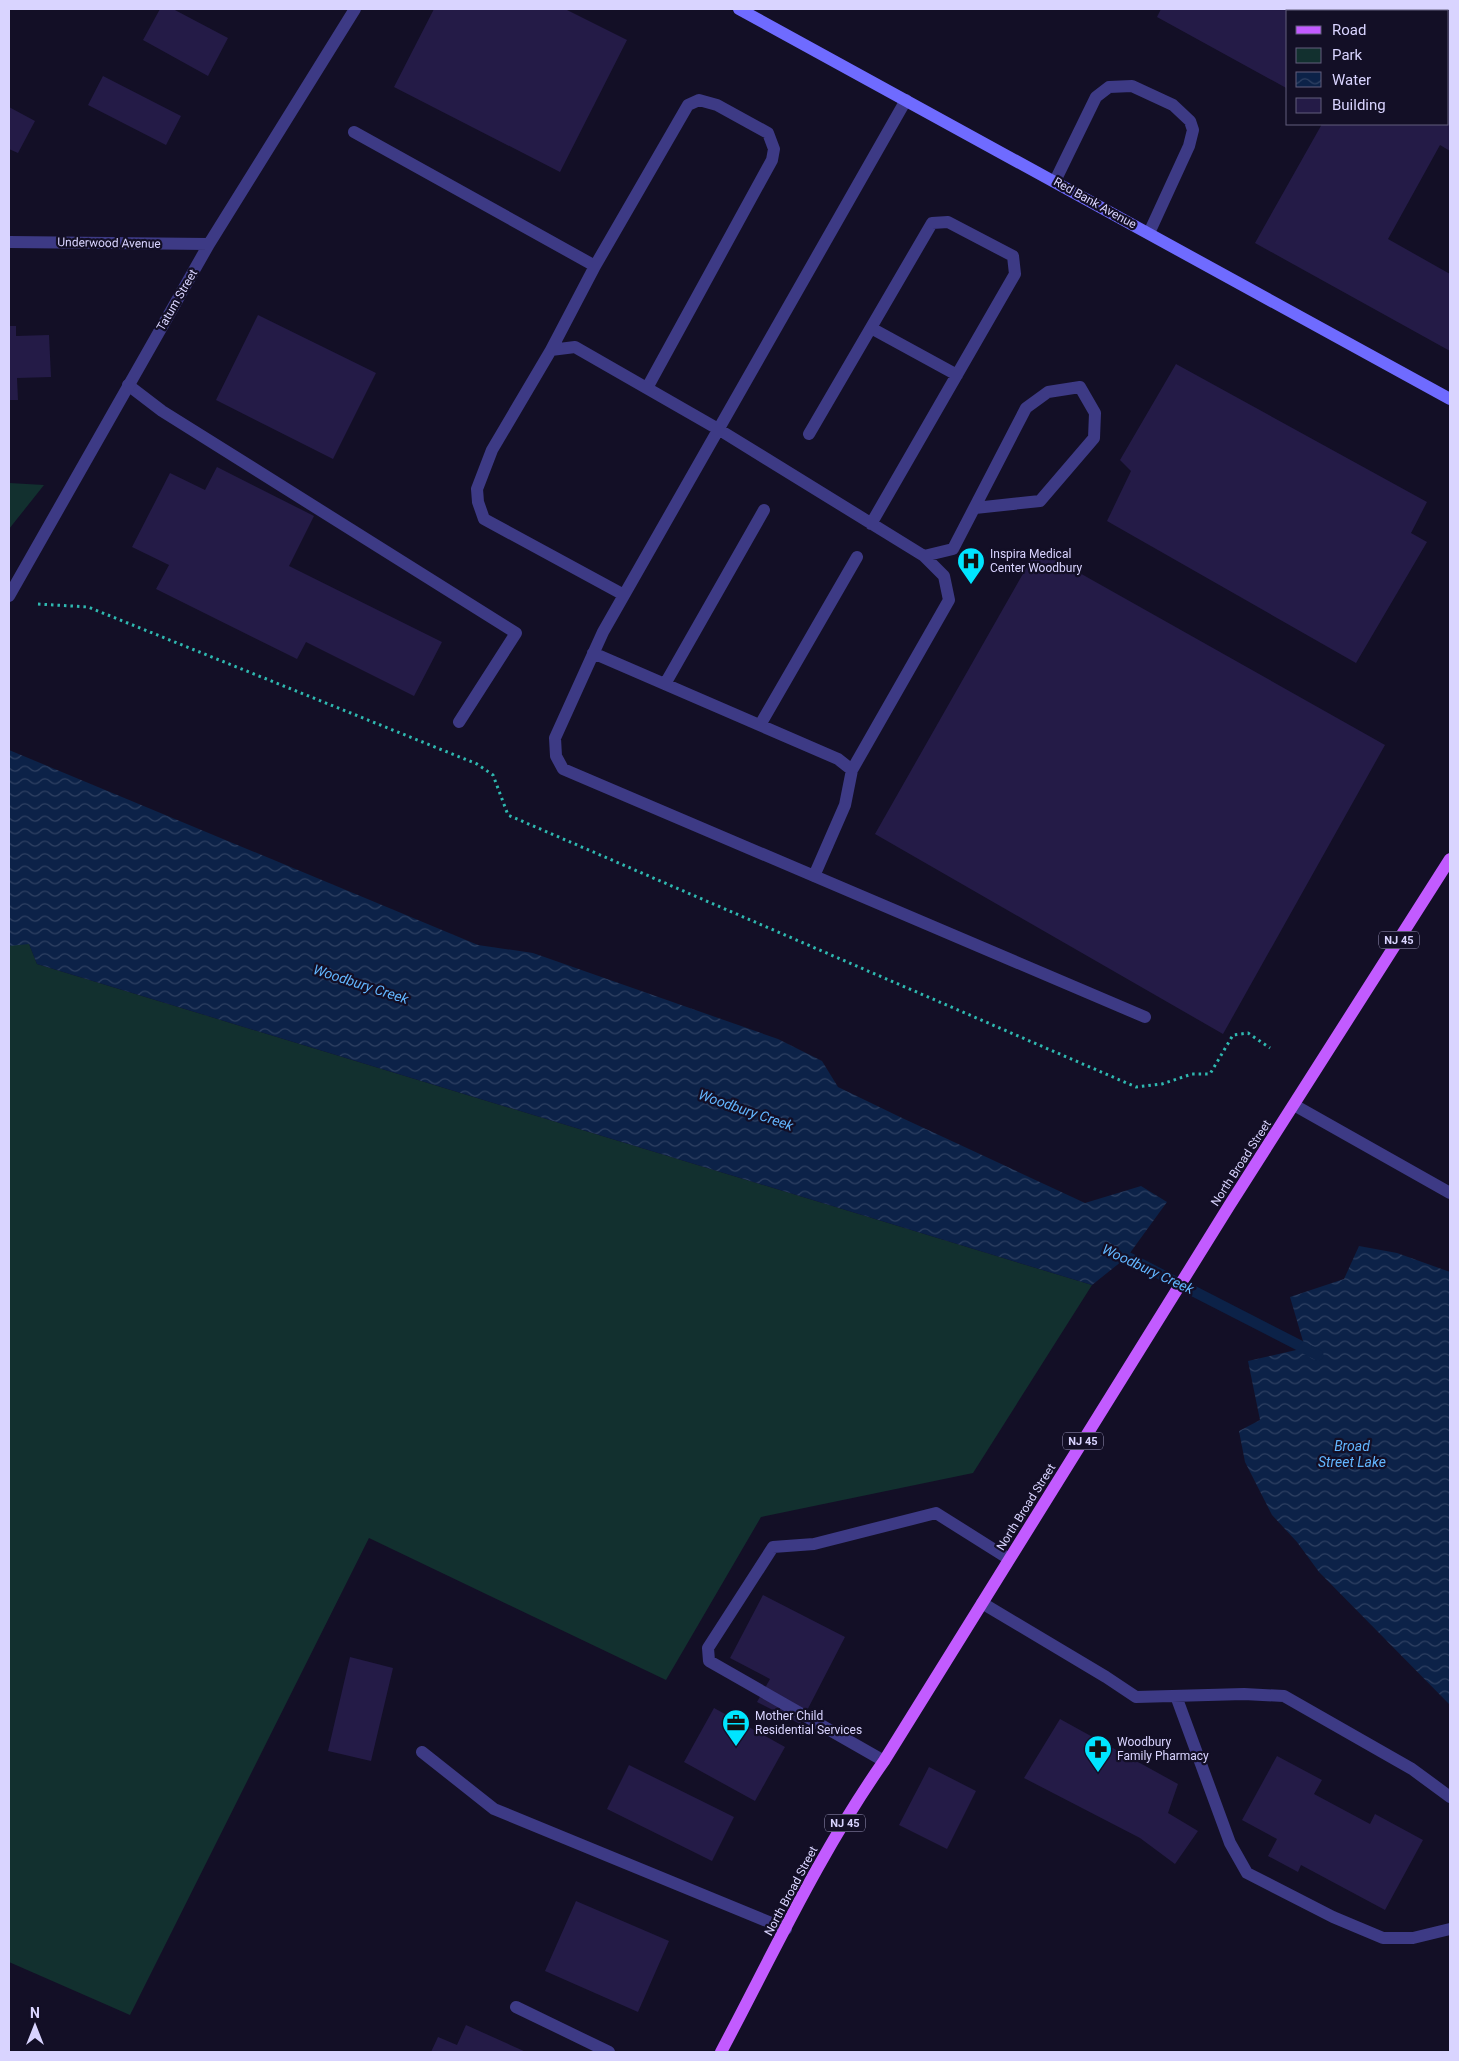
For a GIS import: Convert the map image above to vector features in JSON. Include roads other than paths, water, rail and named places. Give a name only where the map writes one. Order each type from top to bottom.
[{"type":"main road","name":"North Broad Street","points":[[721,2052],[819,1867],[866,1786],[884,1761],[1158,1324],[1229,1206],[1450,858]]},
{"type":"street","name":"Tatum Street","points":[[9,596],[209,244],[355,9]]},
{"type":"street","name":"Red Bank Avenue","points":[[739,9],[1450,399]]},
{"type":"street","points":[[1055,181],[1096,98],[1109,87],[1132,86],[1174,105],[1190,121],[1193,130],[1189,146],[1149,233]]},
{"type":"street","points":[[624,595],[484,519],[478,502],[477,489],[492,450],[551,350],[595,266],[688,105],[699,100],[717,105],[768,133],[774,148],[772,160],[647,388]]},
{"type":"street","points":[[906,100],[624,595],[593,653],[555,738],[556,756],[563,769],[1145,1017]]},
{"type":"street","points":[[354,132],[595,266]]},
{"type":"street","points":[[809,434],[932,223],[948,222],[1013,256],[1015,274],[871,524]]},
{"type":"street","name":"Underwood Avenue","points":[[9,242],[209,244]]},
{"type":"street","points":[[871,328],[957,375]]},
{"type":"street","points":[[551,350],[575,347],[647,388],[718,429],[924,556],[944,576],[949,600],[852,770],[846,805],[814,876]]},
{"type":"street","points":[[128,385],[162,411],[516,633],[459,722]]},
{"type":"street","points":[[924,556],[953,548],[1026,408],[1048,392],[1080,387],[1095,413],[1094,438],[1040,501],[975,508]]},
{"type":"street","points":[[665,684],[764,510]]},
{"type":"street","points":[[760,725],[857,557]]},
{"type":"street","points":[[593,653],[838,759],[852,770]]},
{"type":"street","points":[[1294,1105],[1450,1193]]},
{"type":"street","points":[[884,1761],[709,1661],[708,1648],[773,1547],[814,1544],[936,1513],[1010,1559]]},
{"type":"street","points":[[982,1602],[1136,1697],[1244,1694],[1284,1696],[1412,1769],[1450,1796]]},
{"type":"street","points":[[1176,1696],[1230,1843],[1247,1873],[1333,1917],[1383,1938],[1413,1938],[1450,1929]]},
{"type":"street","points":[[422,1752],[494,1809],[786,1929]]},
{"type":"street","points":[[516,2007],[609,2052]]},
{"type":"water","points":[[9,750],[478,945],[533,953],[778,1039],[822,1061],[838,1087],[1085,1203],[1141,1186],[1167,1202],[1127,1257],[1092,1285],[37,964],[29,944],[9,946]]},
{"type":"water","name":"Broad Street Lake","points":[[1359,1246],[1397,1253],[1450,1272],[1450,1705],[1319,1572],[1297,1542],[1272,1515],[1245,1462],[1239,1431],[1260,1420],[1248,1361],[1305,1348],[1290,1297],[1344,1279]]},
{"type":"waterway","name":"Woodbury Creek","points":[[1127,1257],[1318,1355]]},
{"type":"place","name":"Inspira Medical Center Woodbury","points":[[971,585]]},
{"type":"place","name":"Mother Child Residential Services","points":[[736,1747]]},
{"type":"place","name":"Woodbury Family Pharmacy","points":[[1098,1773]]}]
